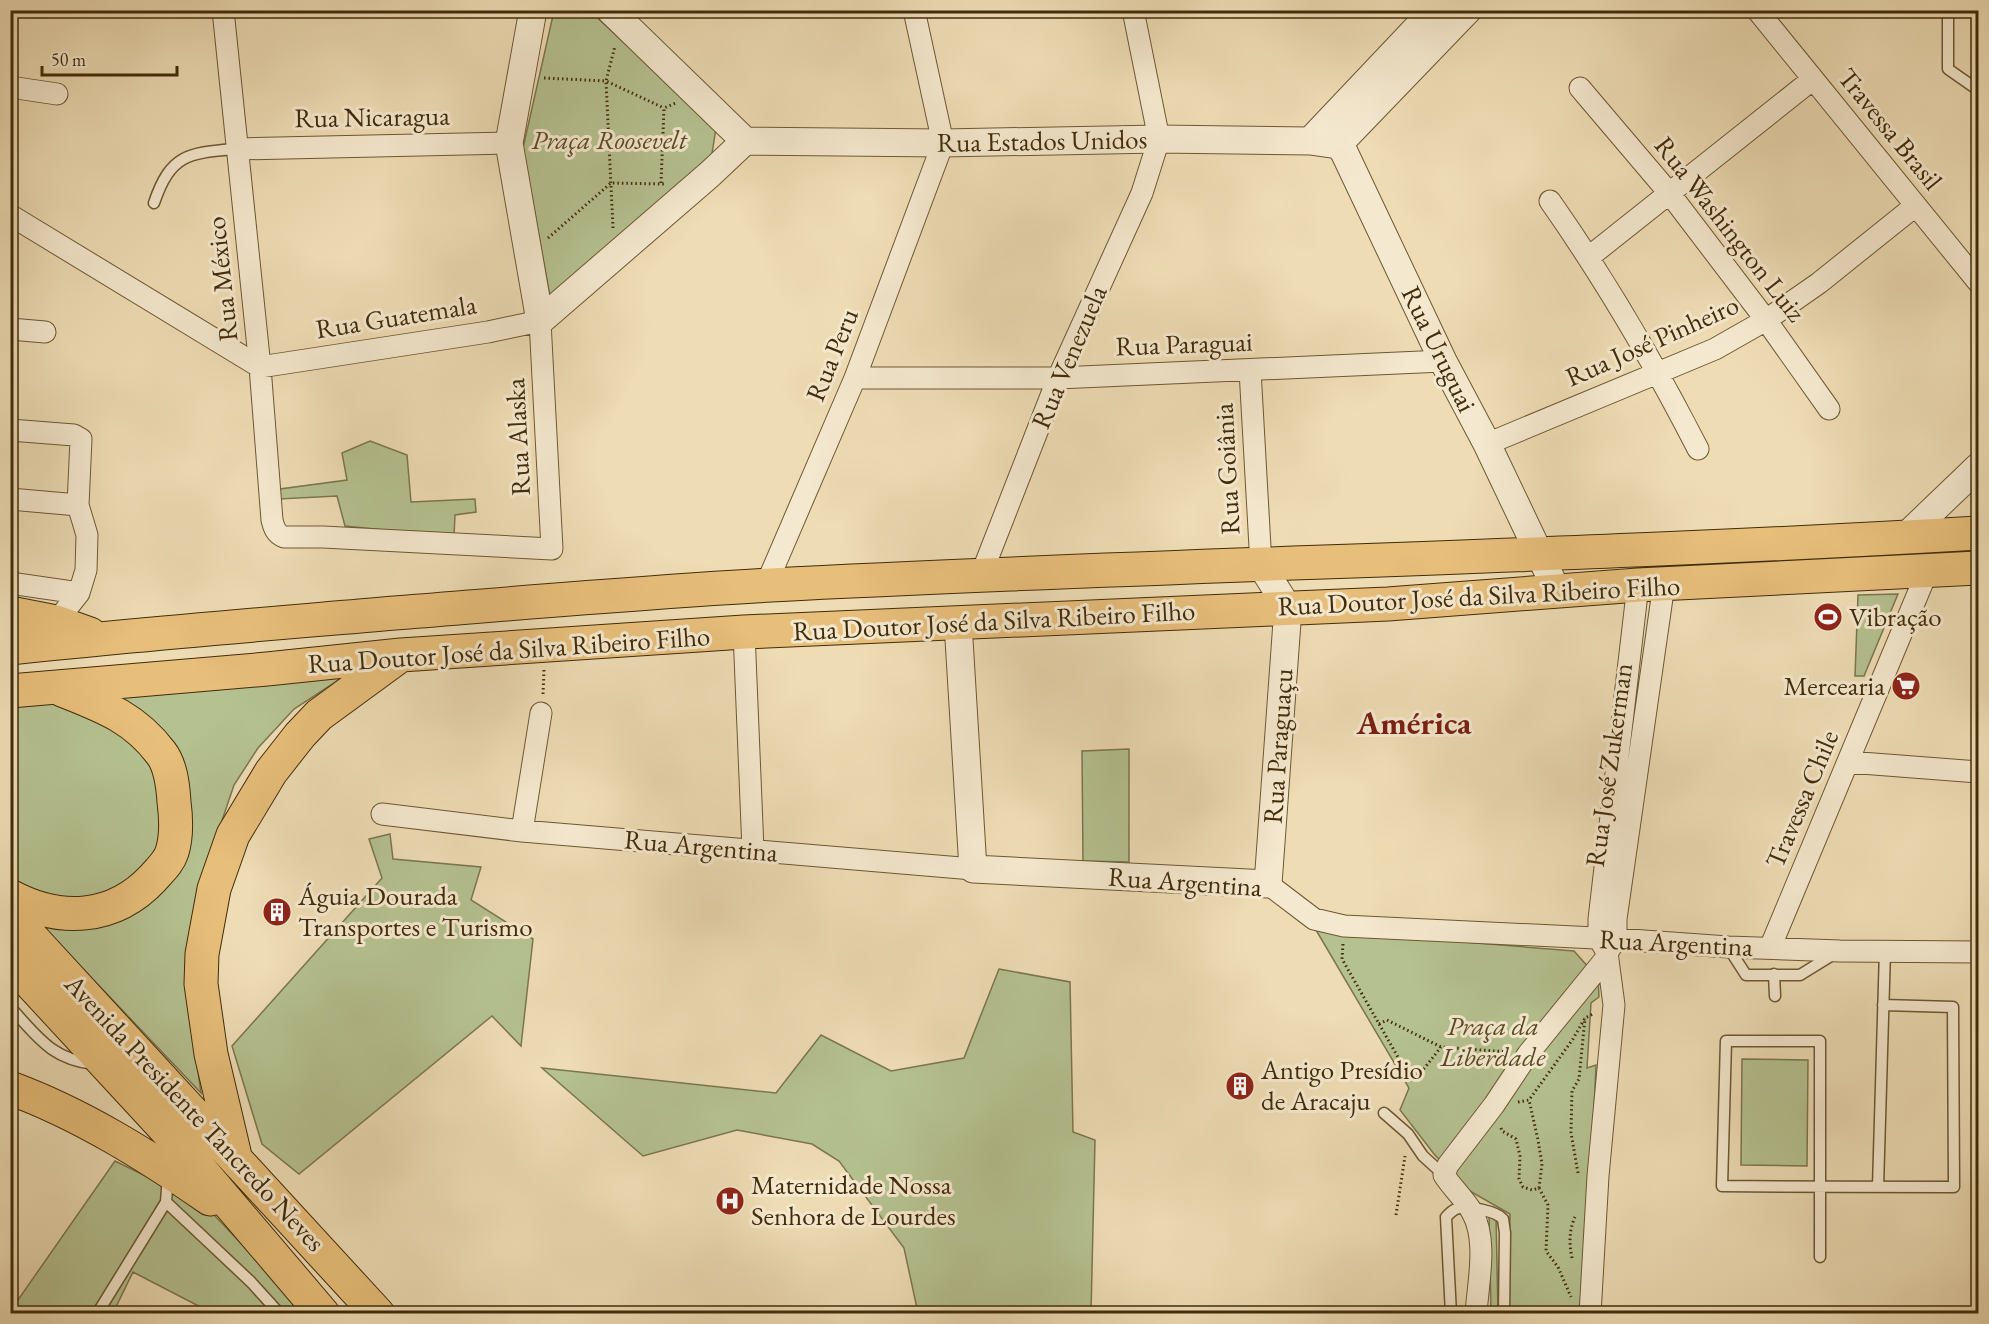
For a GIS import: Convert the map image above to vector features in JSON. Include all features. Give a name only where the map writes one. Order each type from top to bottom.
[{"type":"main road","name":"Rua Doutor José da Silva Ribeiro Filho","points":[[10,648],[100,638],[532,602],[766,585],[1905,537],[1978,532]]},
{"type":"main road","name":"Rua Doutor José da Silva Ribeiro Filho","points":[[10,691],[401,655],[744,632],[1388,603],[1651,585],[1978,568]]},
{"type":"main road","points":[[10,613],[56,622],[100,638]]},
{"type":"main road","points":[[235,1156],[203,1010],[214,889],[233,835],[271,772],[300,735],[319,716],[401,655]]},
{"type":"main road","points":[[10,896],[48,910],[65,913],[82,914],[105,910],[125,901],[145,886],[163,867],[171,853],[174,840],[176,813],[172,782],[163,756],[141,731],[110,709],[55,687]]},
{"type":"main road","name":"Avenida Presidente Tancredo Neves","points":[[10,914],[378,1314]]},
{"type":"main road","name":"Avenida Presidente Tancredo Neves","points":[[10,961],[170,1134],[322,1313]]},
{"type":"main road","points":[[10,1088],[71,1114],[168,1186],[248,1226]]},
{"type":"street","name":"Rua México","points":[[222,10],[260,367],[272,520],[279,535],[284,537]]},
{"type":"street","points":[[533,10],[509,142],[540,321]]},
{"type":"street","points":[[914,10],[943,143]]},
{"type":"street","points":[[1133,10],[1159,139]]},
{"type":"street","points":[[1310,141],[1434,10]]},
{"type":"street","points":[[1338,145],[1468,10]]},
{"type":"street","name":"Travessa Brasil","points":[[1756,10],[1978,282]]},
{"type":"street","points":[[540,321],[745,141],[616,16]]},
{"type":"street","points":[[1589,257],[1813,79]]},
{"type":"street","points":[[10,87],[57,94]]},
{"type":"street","name":"Rua Washington Luiz","points":[[1580,88],[1670,194],[1766,320],[1829,409]]},
{"type":"street","name":"Rua Estados Unidos","points":[[745,141],[943,143],[1159,139],[1310,141],[1338,145]]},
{"type":"street","name":"Rua Venezuela","points":[[981,575],[1058,378],[1142,193],[1159,139]]},
{"type":"street","name":"Rua Nicaragua","points":[[237,149],[509,142]]},
{"type":"street","name":"Rua Peru","points":[[766,585],[855,378],[943,143]]},
{"type":"street","name":"Rua Uruguai","points":[[1338,145],[1344,152],[1443,361],[1487,444],[1557,591]]},
{"type":"street","points":[[1550,201],[1589,257],[1658,372],[1698,449]]},
{"type":"street","name":"Rua José Pinheiro","points":[[1487,444],[1715,349],[1766,320],[1819,284],[1915,206]]},
{"type":"street","points":[[10,215],[260,367]]},
{"type":"street","name":"Rua Guatemala","points":[[260,367],[540,321]]},
{"type":"street","name":"Rua Alaska","points":[[284,537],[552,549],[540,321]]},
{"type":"street","points":[[10,329],[45,332]]},
{"type":"street","name":"Rua Paraguai","points":[[855,378],[1058,378],[1443,361]]},
{"type":"street","name":"Rua Goiânia","points":[[1250,370],[1261,565]]},
{"type":"street","points":[[10,430],[74,435],[80,438],[78,505],[87,536],[86,570],[79,593],[56,622]]},
{"type":"street","points":[[1905,537],[1978,467]]},
{"type":"street","points":[[10,499],[78,505]]},
{"type":"street","points":[[1261,565],[1288,608]]},
{"type":"street","name":"Travessa Chile","points":[[1770,948],[1928,572]]},
{"type":"street","points":[[10,583],[79,593]]},
{"type":"street","name":"Rua José Zukerman","points":[[1590,1314],[1598,1176],[1614,1005],[1607,947],[1599,919],[1651,585]]},
{"type":"street","name":"Rua Paraguaçu","points":[[1268,884],[1288,608]]},
{"type":"street","points":[[958,623],[974,869]]},
{"type":"street","points":[[744,632],[753,850]]},
{"type":"street","points":[[522,831],[541,713]]},
{"type":"street","points":[[1848,762],[1978,772]]},
{"type":"street","name":"Rua Argentina","points":[[382,814],[522,831],[974,869],[1268,884],[1314,919],[1344,926],[1607,947],[1728,946],[1840,951],[1978,952]]},
{"type":"street","points":[[1476,1314],[1480,1232],[1471,1209],[1444,1175],[1448,1165],[1494,1105],[1528,1054],[1607,947]]},
{"type":"lane","points":[[1948,10],[1948,69],[1978,90]]},
{"type":"lane","points":[[154,202],[161,181],[178,161],[197,153],[237,149]]},
{"type":"lane","points":[[1728,946],[1746,975],[1800,975],[1840,951]]},
{"type":"lane","points":[[1878,1187],[1885,950]]},
{"type":"lane","points":[[1774,974],[1775,996]]},
{"type":"lane","points":[[1820,1257],[1821,1187],[1820,1041],[1726,1041],[1722,1186],[1821,1187],[1954,1187],[1953,1007],[1883,1005]]},
{"type":"lane","points":[[10,1007],[51,1050],[78,1062],[105,1065]]},
{"type":"lane","points":[[1384,1113],[1408,1134],[1424,1156],[1444,1175]]},
{"type":"lane","points":[[98,1314],[168,1186],[280,1314]]},
{"type":"lane","points":[[1451,1314],[1446,1217],[1456,1209],[1494,1213],[1503,1220],[1505,1233],[1503,1314]]},
{"type":"path","points":[[614,257],[606,81],[616,16]]},
{"type":"path","points":[[521,77],[606,81],[664,108],[697,94]]},
{"type":"path","points":[[661,183],[664,108]]},
{"type":"path","points":[[529,255],[610,183],[661,183],[688,193]]},
{"type":"path","points":[[541,713],[546,646]]},
{"type":"path","points":[[1344,926],[1342,958],[1411,1080],[1423,1070],[1442,1047]]},
{"type":"path","points":[[1533,1093],[1573,1039],[1585,1018],[1614,1005]]},
{"type":"path","points":[[1578,1177],[1571,1133],[1572,1091],[1579,1079],[1585,1018]]},
{"type":"path","points":[[1379,1024],[1388,1020],[1442,1047],[1528,1054]]},
{"type":"path","points":[[1529,1100],[1542,1164],[1539,1188],[1548,1205],[1546,1251],[1558,1267],[1572,1299]]},
{"type":"path","points":[[1499,1121],[1502,1131],[1516,1139],[1520,1156],[1519,1179],[1523,1187],[1532,1190],[1539,1188]]},
{"type":"path","points":[[1396,1215],[1408,1134]]},
{"type":"path","points":[[1573,1260],[1570,1248],[1570,1227],[1579,1210]]},
{"type":"green space","name":"Praça Roosevelt","points":[[554,11],[590,11],[716,128],[711,160],[550,297],[523,148]]},
{"type":"green space","points":[[370,441],[407,455],[411,502],[475,499],[476,512],[455,515],[454,537],[345,526],[337,496],[279,499],[280,489],[347,480],[342,453]]},
{"type":"green space","points":[[1898,594],[1864,676],[1855,676],[1858,595]]},
{"type":"green space","points":[[357,668],[294,709],[258,748],[234,785],[207,865],[189,1005],[201,1093],[30,913],[156,886],[179,786],[89,686]]},
{"type":"green space","points":[[11,696],[77,707],[143,740],[170,805],[150,873],[82,903],[11,885]]},
{"type":"green space","points":[[1129,749],[1129,862],[1083,861],[1082,751]]},
{"type":"green space","points":[[390,834],[393,859],[481,867],[471,900],[533,939],[521,1046],[492,1016],[299,1174],[262,1144],[232,1046],[382,878],[369,839]]},
{"type":"green space","name":"Praça da Liberdade","points":[[1316,930],[1574,951],[1598,978],[1599,997],[1591,1003],[1587,1068],[1596,1065],[1585,1309],[1580,1313],[1508,1313],[1510,1214],[1461,1186],[1400,1110],[1409,1088]]},
{"type":"green space","points":[[999,969],[1070,982],[1073,1132],[1095,1140],[1091,1313],[918,1313],[904,1248],[839,1161],[812,1144],[737,1130],[643,1156],[542,1068],[776,1093],[821,1035],[891,1071],[964,1058]]},
{"type":"green space","points":[[1742,1059],[1808,1060],[1807,1166],[1741,1165]]},
{"type":"green space","points":[[115,1161],[199,1202],[307,1313],[212,1313],[133,1272],[113,1313],[11,1314],[11,1310]]},
{"type":"green space","points":[[1489,1214],[1496,1216],[1498,1313],[1491,1313]]},
{"type":"place","name":"Vibração","points":[[1828,617]]},
{"type":"place","name":"Mercearia","points":[[1906,686]]},
{"type":"place","name":"Águia Dourada Transportes e Turismo","points":[[277,912]]},
{"type":"place","name":"Antigo Presídio de Aracaju","points":[[1240,1086]]},
{"type":"place","name":"Maternidade Nossa Senhora de Lourdes","points":[[730,1201]]},
{"type":"district","name":"América","points":[[1414,722]]}]
